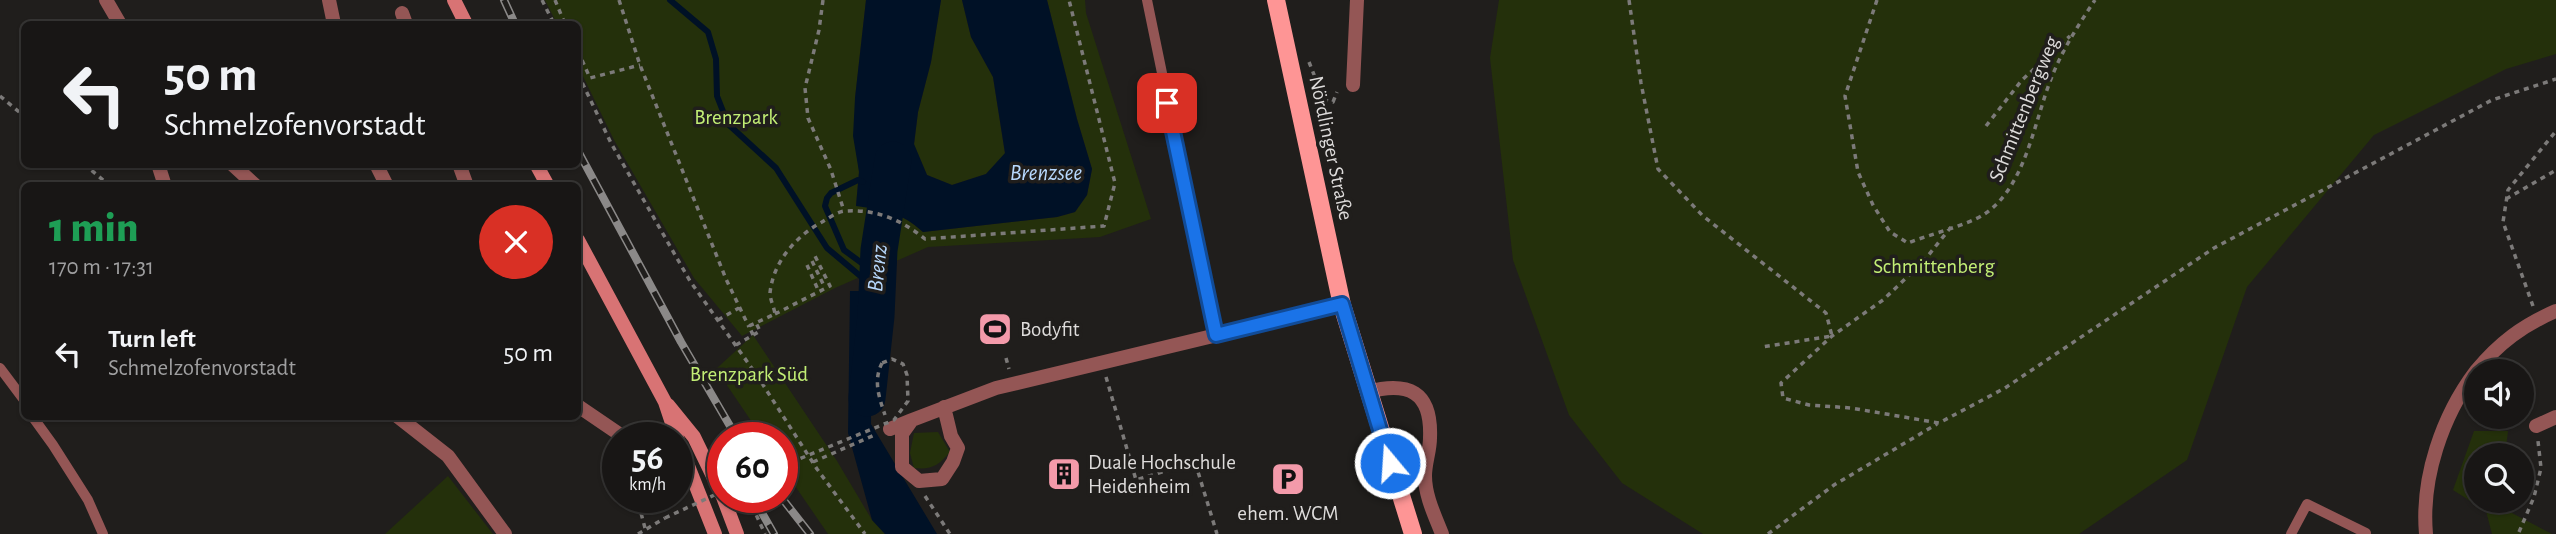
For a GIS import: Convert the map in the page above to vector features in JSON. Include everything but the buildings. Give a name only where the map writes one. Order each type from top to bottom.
[{"type":"main road","name":"Nördlinger Straße","points":[[1276,0],[1342,304],[1413,534]]},
{"type":"street","points":[[106,0],[118,21]]},
{"type":"street","points":[[329,0],[333,21]]},
{"type":"street","points":[[454,0],[464,21]]},
{"type":"street","points":[[1346,84],[1357,0]]},
{"type":"street","points":[[236,168],[252,182]]},
{"type":"street","points":[[581,246],[665,402],[672,422]]},
{"type":"street","points":[[883,431],[996,388],[1342,304]]},
{"type":"street","points":[[2486,359],[2495,348],[2538,319],[2556,311]]},
{"type":"street","points":[[1367,392],[1398,386],[1411,390],[1420,397],[1430,426],[1426,489],[1442,534]]},
{"type":"street","points":[[2426,534],[2424,512],[2429,473],[2449,418],[2464,392]]},
{"type":"street","points":[[665,402],[682,421],[707,463]]},
{"type":"street","points":[[912,420],[902,434],[902,467],[919,481],[942,479],[958,448],[951,436],[944,407]]},
{"type":"street","points":[[581,409],[602,423]]},
{"type":"street","points":[[2536,426],[2556,417]]},
{"type":"street","points":[[402,420],[448,456],[505,534]]},
{"type":"street","points":[[693,456],[702,452]]},
{"type":"street","points":[[693,486],[715,534]]},
{"type":"street","points":[[729,513],[737,534]]},
{"type":"lane","points":[[1147,0],[1216,335]]},
{"type":"lane","points":[[0,368],[21,396]]},
{"type":"lane","points":[[35,420],[88,500],[103,534]]},
{"type":"lane","points":[[2291,534],[2307,504],[2366,533]]},
{"type":"path","points":[[542,0],[552,21]]},
{"type":"path","points":[[555,0],[564,21]]},
{"type":"path","points":[[620,0],[640,65],[721,267],[753,335]]},
{"type":"path","points":[[823,0],[805,88],[808,118],[837,185],[844,211]]},
{"type":"path","points":[[775,314],[770,294],[777,270],[788,249],[804,231],[844,211],[884,215],[906,223],[925,239],[1104,226],[1115,183],[1069,0]]},
{"type":"path","points":[[1629,0],[1640,83],[1658,169],[1703,216],[1826,313],[1832,336]]},
{"type":"path","name":"Schmittenbergweg","points":[[1877,0],[1845,96],[1858,172],[1873,205],[1890,232],[1908,243],[1983,215],[2009,192],[2052,76],[2071,34],[2095,0]]},
{"type":"path","points":[[1986,126],[2022,80],[2071,34]]},
{"type":"path","points":[[581,58],[590,78],[640,65]]},
{"type":"path","points":[[1311,62],[1324,100],[1333,102],[1346,84]]},
{"type":"path","points":[[1768,534],[1833,485],[2005,388],[2214,248],[2492,100],[2556,79]]},
{"type":"path","points":[[581,80],[624,166],[690,281],[736,345],[812,462],[865,534]]},
{"type":"path","points":[[0,96],[21,114]]},
{"type":"path","points":[[2538,319],[2502,222],[2508,190],[2556,131]]},
{"type":"path","points":[[89,168],[105,182]]},
{"type":"path","points":[[2506,199],[2556,170]]},
{"type":"path","points":[[1939,423],[1851,408],[1809,405],[1783,398],[1781,383],[1832,336],[1883,300],[1923,262],[1951,227]]},
{"type":"path","points":[[753,335],[749,326],[830,286],[813,252]]},
{"type":"path","points":[[812,261],[825,288]]},
{"type":"path","points":[[807,265],[819,292]]},
{"type":"path","points":[[718,320],[739,308]]},
{"type":"path","points":[[736,345],[760,331],[756,323]]},
{"type":"path","points":[[1762,347],[1832,336]]},
{"type":"path","points":[[798,459],[894,420],[908,401],[907,374],[903,364],[892,359],[882,363],[877,373],[876,383],[881,402]]},
{"type":"path","points":[[1101,362],[1134,481],[1195,462],[1217,534]]},
{"type":"path","points":[[2519,532],[2534,497],[2541,468],[2536,426]]},
{"type":"path","points":[[812,462],[883,431]]},
{"type":"path","points":[[919,481],[928,503],[950,534]]},
{"type":"path","points":[[638,534],[707,499]]},
{"type":"path","points":[[641,513],[646,528]]},
{"type":"path","points":[[755,513],[765,534]]},
{"type":"green space","name":"Brenzpark","points":[[545,0],[866,0],[855,98],[859,172],[856,205],[892,213],[923,232],[1057,217],[1075,212],[1087,195],[1092,169],[1047,0],[1085,0],[1086,13],[1151,219],[1100,237],[928,247],[835,288],[742,336],[694,278],[614,140],[581,72],[581,21],[556,21]]},
{"type":"green space","points":[[941,0],[962,0],[971,37],[993,77],[1005,154],[986,174],[952,185],[927,175],[914,145],[918,112],[931,62]]},
{"type":"green space","name":"Schmittenberg","points":[[1499,0],[2556,0],[2556,54],[2506,69],[2374,135],[2247,287],[2187,460],[2079,534],[1703,534],[1622,483],[1569,415],[1513,260],[1490,58]]},
{"type":"green space","name":"Brenzpark Süd","points":[[753,335],[837,461],[872,520],[885,534],[828,534],[798,490],[798,422],[752,422],[716,369]]},
{"type":"green space","points":[[2474,431],[2508,431],[2506,443],[2470,443]]},
{"type":"green space","points":[[938,432],[950,452],[934,466],[914,468],[910,453],[914,433]]},
{"type":"green space","points":[[2464,459],[2464,497],[2453,490]]},
{"type":"green space","points":[[448,476],[493,534],[385,534]]},
{"type":"green space","points":[[2487,513],[2512,513],[2552,534],[2492,534]]},
{"type":"water","name":"Brenzsee","points":[[866,0],[941,0],[914,144],[927,175],[952,185],[986,174],[1005,153],[993,77],[971,37],[962,0],[1047,0],[1092,169],[1087,195],[1075,212],[1057,217],[923,232],[892,213],[856,206],[859,172],[853,136]]},
{"type":"water","points":[[850,291],[872,291],[871,424],[937,534],[885,534],[872,520],[848,433]]},
{"type":"waterway","points":[[670,0],[708,32],[716,59],[717,96],[728,124],[776,168],[827,248],[877,290]]},
{"type":"waterway","name":"Brenz","points":[[867,398],[876,316],[879,250],[893,160]]},
{"type":"waterway","points":[[863,182],[858,180],[831,193],[825,206],[844,250],[878,275]]},
{"type":"railway","points":[[504,0],[514,21]]},
{"type":"railway","points":[[581,157],[681,342],[728,422]]},
{"type":"railway","points":[[762,513],[774,534]]},
{"type":"railway","points":[[794,513],[810,534]]},
{"type":"place","name":"Bodyfit","points":[[995,329]]},
{"type":"place","name":"Duale Hochschule Heidenheim","points":[[1064,474]]},
{"type":"place","name":"ehem. WCM","points":[[1288,479]]},
{"type":"route","points":[[1167,103],[1216,335],[1342,304],[1390,463]]}]
